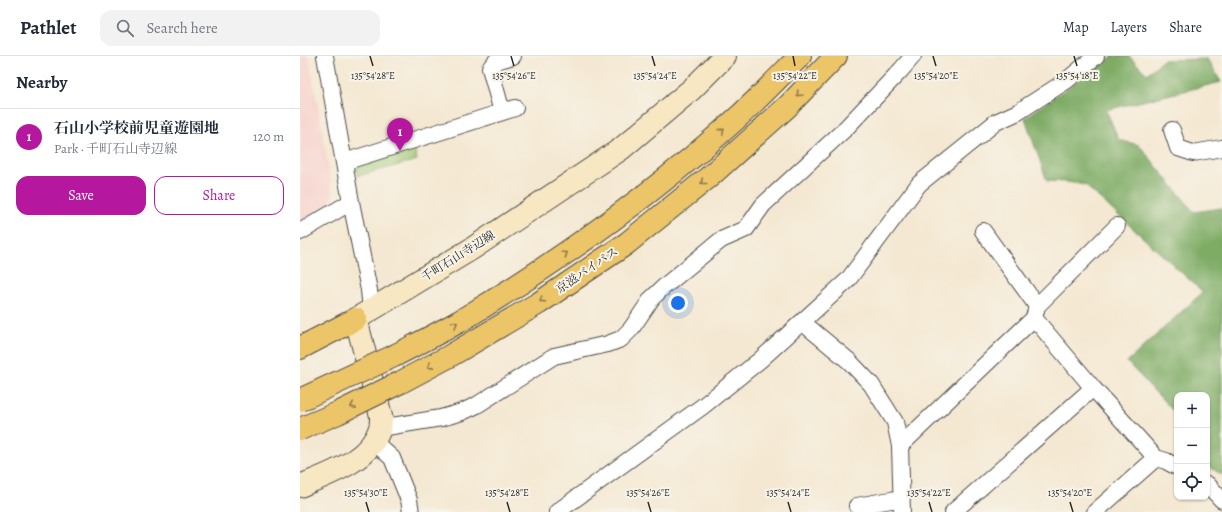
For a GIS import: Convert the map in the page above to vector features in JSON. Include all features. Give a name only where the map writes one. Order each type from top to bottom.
[{"type":"highway","points":[[300,400],[396,355],[459,322],[542,270],[628,209],[669,176],[736,119],[800,56]]},
{"type":"highway","name":"京滋バイパス","points":[[300,429],[338,413],[448,357],[539,303],[626,244],[709,177],[788,106],[836,56]]},
{"type":"highway","points":[[300,348],[364,314]]},
{"type":"main road","name":"千町石山寺辺線","points":[[364,314],[473,248],[622,149],[692,89],[725,56]]},
{"type":"main road","points":[[300,486],[346,465],[362,455],[377,434],[381,416],[364,314]]},
{"type":"street","points":[[331,56],[325,56],[351,202],[369,290],[364,314]]},
{"type":"street","points":[[344,162],[509,110],[490,68],[496,61],[513,56]]},
{"type":"street","points":[[411,512],[409,500],[392,458],[377,434],[462,412],[477,405],[554,356],[608,344],[621,339],[631,329],[652,298],[666,285],[721,240],[746,229],[763,205],[844,130],[913,56]]},
{"type":"street","points":[[557,512],[703,406],[760,360],[802,322],[848,280],[919,184],[996,122],[1018,112],[1066,81],[1096,56]]},
{"type":"street","points":[[1172,130],[1178,148],[1194,153],[1222,148]]},
{"type":"street","points":[[300,232],[351,202]]},
{"type":"street","points":[[900,446],[1036,312],[1117,226]]},
{"type":"street","points":[[983,231],[1036,312],[1093,388],[1156,458],[1174,465]]},
{"type":"street","points":[[802,322],[849,361],[871,384],[895,422],[900,446],[902,505],[857,506]]},
{"type":"street","points":[[953,512],[1093,388]]},
{"type":"street","points":[[1095,512],[1156,458]]},
{"type":"street","points":[[1210,487],[1222,500]]},
{"type":"shaded area","points":[[300,56],[308,56],[311,67],[333,194],[329,208],[300,225]]},
{"type":"green space","points":[[1113,56],[1129,56],[1147,74],[1163,60],[1207,59],[1221,82],[1106,110],[1119,140],[1139,145],[1194,212],[1222,208],[1222,475],[1210,467],[1210,392],[1174,392],[1174,412],[1127,362],[1203,292],[1085,185],[1047,181],[1025,118]]},
{"type":"green space","points":[[413,143],[417,160],[358,176],[356,166]]},
{"type":"place","name":"石山小学校前児童遊園地","points":[[400,151]]}]
